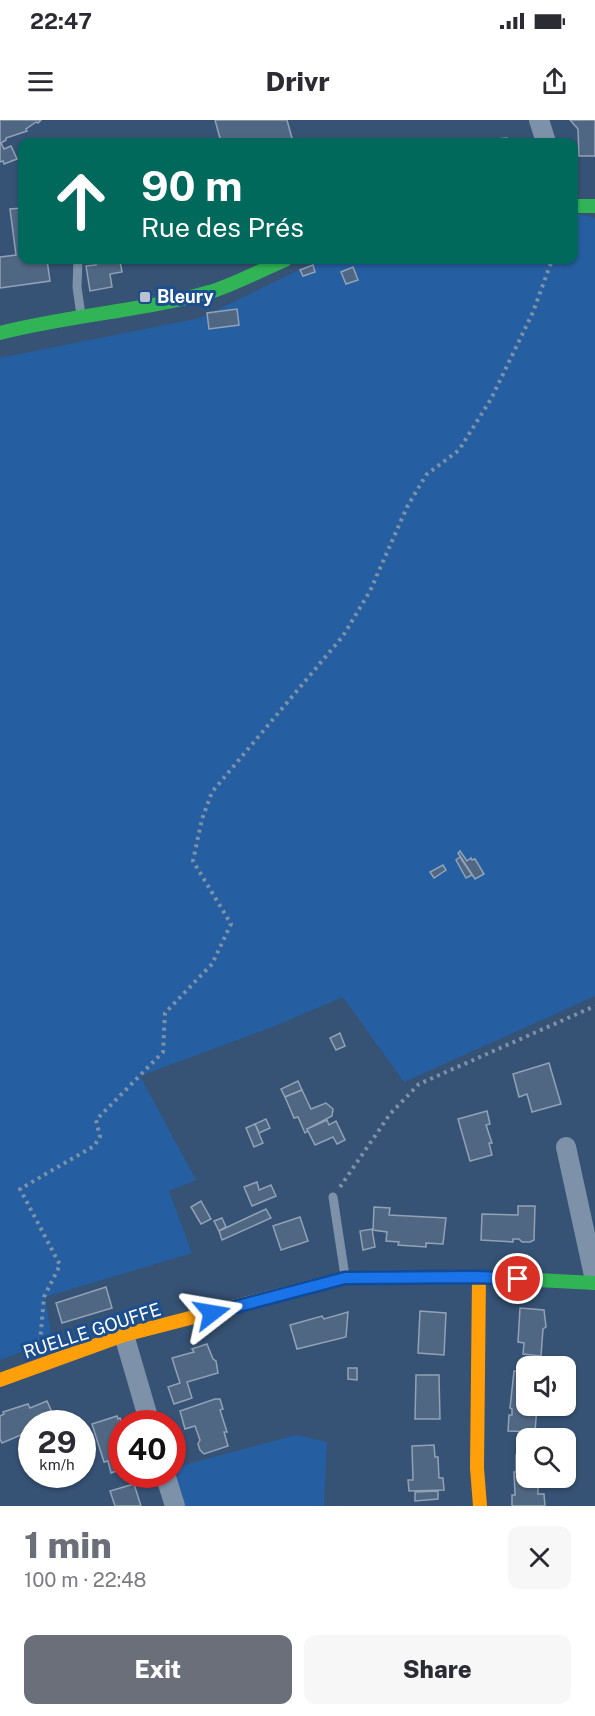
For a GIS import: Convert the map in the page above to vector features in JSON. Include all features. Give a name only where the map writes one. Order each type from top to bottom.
[{"type":"street","points":[[539,120],[545,138]]},
{"type":"street","points":[[578,206],[595,206]]},
{"type":"street","points":[[0,340],[82,319],[206,293],[275,264]]},
{"type":"street","points":[[0,333],[33,324],[82,319]]},
{"type":"street","points":[[566,1147],[595,1282]]},
{"type":"street","points":[[478,1277],[477,1468],[480,1506]]},
{"type":"street","name":"RUELLE GOUFFE","points":[[0,1380],[124,1335],[345,1278],[478,1277],[595,1282]]},
{"type":"street","points":[[124,1335],[146,1410]]},
{"type":"street","points":[[169,1488],[174,1506]]},
{"type":"lane","points":[[79,264],[77,287],[82,319]]},
{"type":"lane","points":[[333,1197],[345,1278]]},
{"type":"path","points":[[38,1367],[44,1297],[60,1265],[20,1189],[94,1146],[100,1137],[96,1120],[163,1052],[165,1013],[212,963],[231,924],[193,861],[202,819],[212,792],[348,628],[369,591],[407,507],[426,475],[459,450],[491,399],[533,312],[551,264]]},
{"type":"path","points":[[333,1197],[390,1114],[419,1084],[595,1006]]},
{"type":"shaded area","points":[[578,214],[595,218],[595,996],[404,1082],[343,997],[275,1026],[140,1076],[196,1180],[169,1191],[192,1253],[45,1297],[52,1340],[0,1360],[0,358],[200,318],[312,264],[578,264]]},
{"type":"shaded area","points":[[296,1435],[327,1442],[324,1506],[175,1506],[174,1488],[186,1488],[186,1465]]},
{"type":"building","points":[[0,120],[41,120],[26,129],[27,131],[6,138],[1,143],[4,149],[11,146],[17,159],[4,164],[3,161],[0,162]]},
{"type":"building","points":[[215,120],[287,120],[292,138],[220,138]]},
{"type":"building","points":[[570,120],[595,120],[595,156],[579,156],[578,129]]},
{"type":"building","points":[[18,208],[18,264],[48,264],[50,281],[0,288],[0,257],[16,255],[10,209]]},
{"type":"building","points":[[121,264],[122,272],[110,274],[112,287],[90,291],[86,266]]},
{"type":"building","points":[[313,265],[315,272],[303,276],[300,270]]},
{"type":"building","points":[[353,267],[358,280],[346,284],[341,272]]},
{"type":"building","points":[[237,309],[239,325],[209,329],[207,313]]},
{"type":"building","points":[[460,851],[467,861],[471,858],[475,859],[484,874],[475,879],[458,853]]},
{"type":"building","points":[[460,857],[472,875],[466,878],[456,860]]},
{"type":"building","points":[[443,865],[446,870],[434,878],[430,872]]},
{"type":"building","points":[[340,1033],[345,1046],[336,1050],[330,1038]]},
{"type":"building","points":[[549,1063],[561,1104],[532,1112],[527,1094],[519,1097],[513,1074]]},
{"type":"building","points":[[298,1081],[302,1090],[285,1097],[281,1089]]},
{"type":"building","points":[[302,1090],[311,1109],[326,1103],[333,1109],[332,1116],[307,1129],[305,1133],[298,1117],[294,1118],[285,1097]]},
{"type":"building","points":[[487,1111],[490,1124],[486,1125],[492,1143],[489,1143],[492,1155],[470,1161],[458,1119]]},
{"type":"building","points":[[266,1119],[270,1128],[259,1133],[255,1124]]},
{"type":"building","points":[[327,1120],[329,1125],[336,1121],[345,1140],[337,1144],[333,1137],[315,1145],[307,1129]]},
{"type":"building","points":[[255,1124],[263,1143],[254,1147],[246,1128]]},
{"type":"building","points":[[257,1182],[259,1190],[271,1185],[276,1196],[252,1206],[244,1187]]},
{"type":"building","points":[[201,1201],[211,1219],[201,1224],[191,1207]]},
{"type":"building","points":[[518,1206],[535,1206],[534,1240],[522,1242],[519,1239],[513,1239],[513,1242],[481,1240],[482,1214],[518,1215]]},
{"type":"building","points":[[374,1207],[390,1208],[389,1215],[446,1218],[443,1244],[426,1243],[426,1247],[398,1245],[399,1242],[386,1241],[387,1232],[373,1230]]},
{"type":"building","points":[[266,1209],[271,1218],[222,1240],[219,1231]]},
{"type":"building","points":[[300,1217],[308,1241],[281,1250],[273,1226]]},
{"type":"building","points":[[222,1218],[226,1227],[219,1231],[214,1221]]},
{"type":"building","points":[[372,1229],[375,1247],[363,1250],[360,1231]]},
{"type":"building","points":[[106,1287],[112,1308],[62,1323],[56,1303]]},
{"type":"building","points":[[520,1308],[544,1310],[546,1327],[543,1329],[541,1356],[523,1354],[524,1343],[518,1342]]},
{"type":"building","points":[[420,1311],[446,1313],[444,1355],[418,1353]]},
{"type":"building","points":[[348,1312],[346,1337],[297,1349],[290,1325]]},
{"type":"building","points":[[207,1344],[216,1361],[218,1373],[187,1382],[192,1398],[174,1404],[168,1387],[180,1383],[172,1358],[194,1352],[192,1349]]},
{"type":"building","points":[[348,1368],[357,1368],[357,1380],[348,1379]]},
{"type":"building","points":[[514,1371],[516,1371],[516,1416],[536,1416],[535,1428],[516,1428],[516,1431],[508,1431],[509,1415],[512,1415],[510,1408]]},
{"type":"building","points":[[416,1375],[439,1375],[440,1419],[415,1419]]},
{"type":"building","points":[[220,1399],[223,1409],[220,1410],[227,1432],[224,1432],[228,1446],[204,1454],[198,1444],[200,1440],[195,1426],[186,1429],[186,1410],[183,1410]]},
{"type":"building","points":[[47,1401],[51,1410],[18,1410],[18,1436],[2,1443],[0,1416],[4,1414],[3,1412],[28,1404],[30,1408]]},
{"type":"building","points":[[108,1419],[108,1461],[104,1462],[96,1437],[96,1423]]},
{"type":"building","points":[[434,1445],[435,1457],[438,1457],[439,1478],[443,1478],[444,1490],[409,1491],[408,1480],[413,1480],[412,1446]]},
{"type":"building","points":[[514,1472],[516,1472],[516,1488],[538,1488],[538,1494],[544,1494],[545,1506],[512,1506],[512,1495],[515,1495]]},
{"type":"building","points":[[135,1488],[141,1506],[115,1506],[110,1491]]},
{"type":"building","points":[[438,1491],[438,1499],[415,1501],[415,1492]]},
{"type":"traffic: fast","points":[[578,206],[595,206]]},
{"type":"traffic: fast","points":[[0,333],[187,298],[222,288],[276,264]]},
{"type":"traffic: fast","points":[[353,1278],[479,1277],[595,1283]]},
{"type":"traffic: slow","points":[[479,1277],[477,1468],[480,1506]]},
{"type":"traffic: slow","points":[[0,1380],[124,1335],[345,1278],[353,1278]]},
{"type":"place","name":"Bleury","points":[[145,297]]},
{"type":"route","points":[[212,1313],[345,1278],[518,1279]]}]
